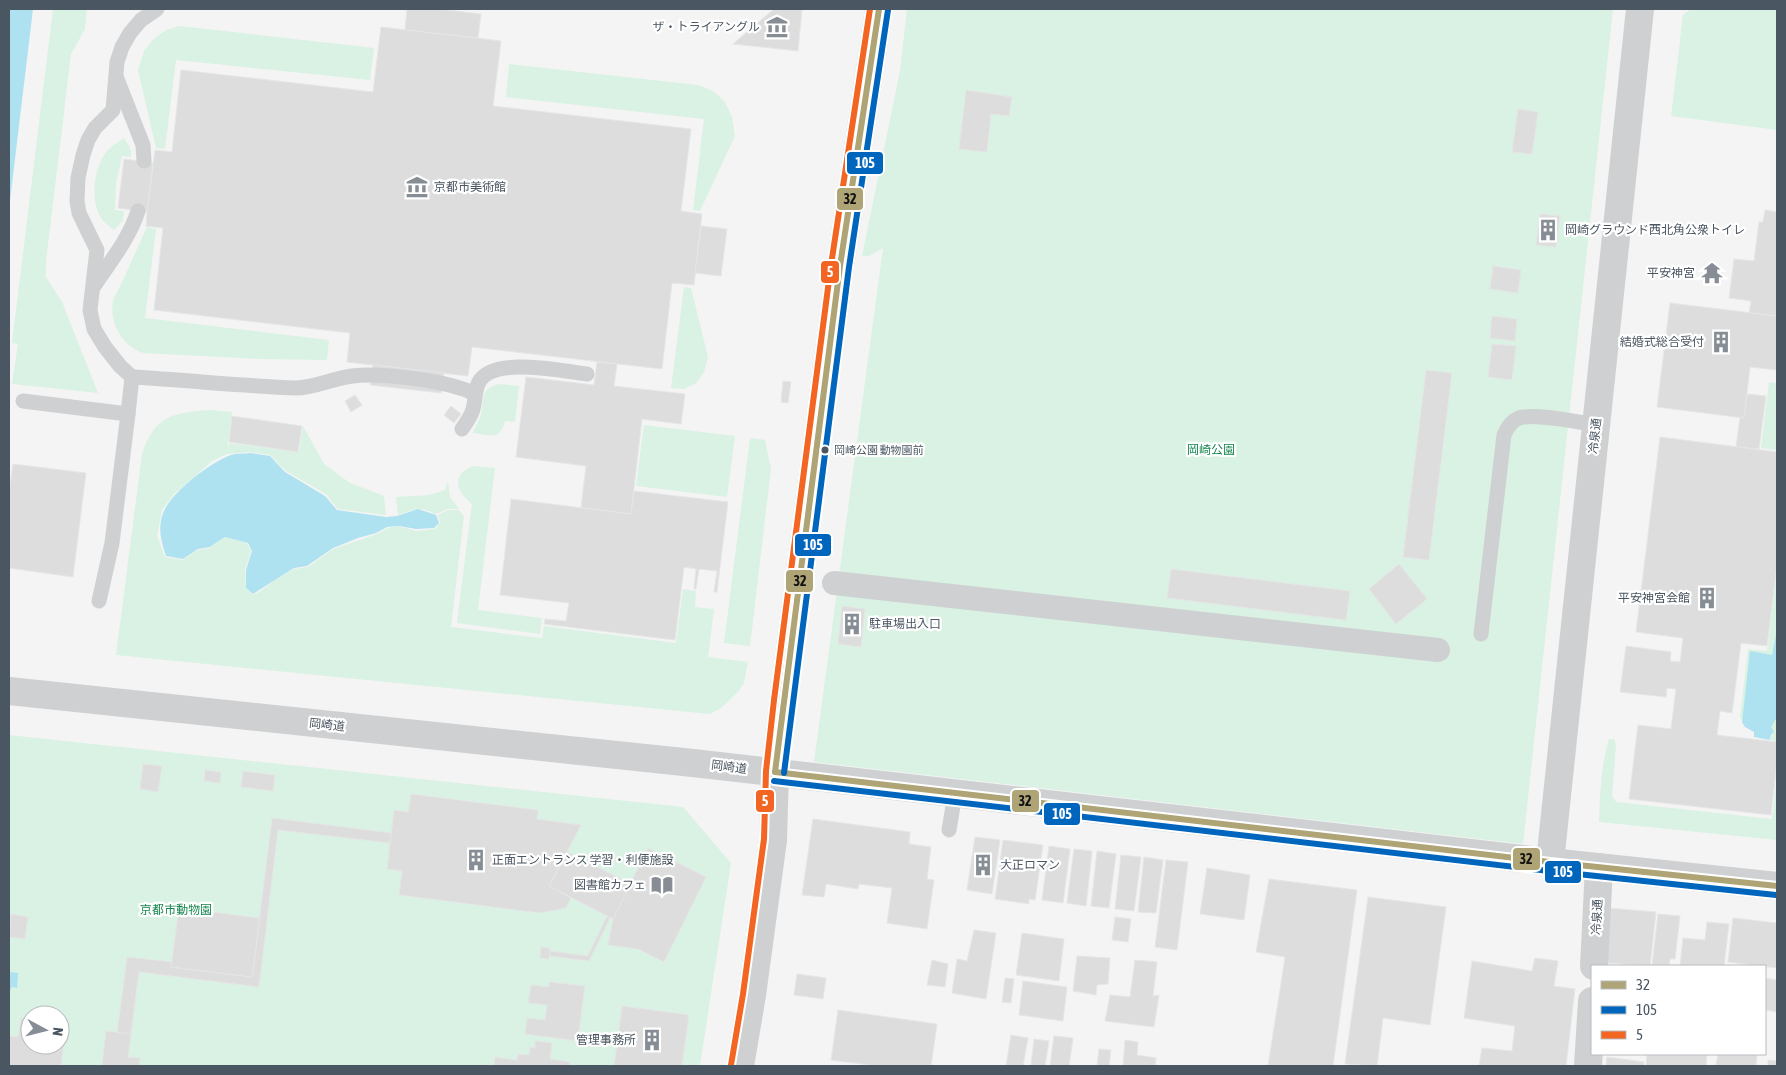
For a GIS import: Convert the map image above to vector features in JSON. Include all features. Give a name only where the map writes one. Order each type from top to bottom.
[{"type":"street","points":[[740,1066],[752,995],[773,840],[775,772],[840,266],[880,9]]},
{"type":"street","name":"冷泉通","points":[[1550,862],[1640,9]]},
{"type":"street","points":[[834,583],[1438,650]]},
{"type":"street","name":"岡崎道","points":[[9,691],[775,772],[1550,862],[1777,886]]},
{"type":"street","name":"冷泉通","points":[[1594,965],[1599,867]]},
{"type":"street","points":[[1588,1066],[1591,1017]]},
{"type":"lane","points":[[157,9],[142,20],[124,42],[118,62],[113,110],[95,128],[88,140],[78,178],[77,201],[79,213],[97,250],[90,310],[94,329],[105,348],[132,377],[299,388],[350,376],[372,375],[443,383],[466,389],[475,394]]},
{"type":"lane","points":[[116,78],[143,145],[144,162]]},
{"type":"lane","points":[[93,287],[125,241],[138,211]]},
{"type":"lane","points":[[462,429],[472,413],[478,383],[484,375],[498,368],[516,366],[587,374]]},
{"type":"lane","points":[[98,600],[112,543],[132,377]]},
{"type":"lane","points":[[23,401],[128,414]]},
{"type":"lane","points":[[1481,634],[1504,435],[1509,425],[1518,418],[1530,417],[1596,425]]},
{"type":"lane","points":[[949,830],[956,794]]},
{"type":"green space","points":[[53,9],[87,9],[85,29],[71,54],[46,261],[46,277],[62,302],[98,393],[12,384],[18,344],[12,343]]},
{"type":"green space","name":"岡崎公園","points":[[907,9],[1613,9],[1523,844],[814,762],[883,248],[869,256],[862,256],[900,71]]},
{"type":"green space","points":[[1691,9],[1777,9],[1777,130],[1671,116],[1683,15]]},
{"type":"green space","points":[[180,26],[374,48],[370,80],[176,60],[165,149],[156,148],[138,70],[144,51],[155,38],[166,30]]},
{"type":"green space","points":[[509,64],[698,85],[713,91],[725,102],[732,117],[735,136],[700,211],[693,210],[704,119],[506,97]]},
{"type":"green space","points":[[124,138],[130,149],[131,157],[122,156],[116,183],[115,210],[124,211],[123,220],[114,230],[100,216],[94,191],[99,164],[110,148]]},
{"type":"green space","points":[[147,227],[156,229],[145,318],[329,340],[327,360],[259,359],[144,353],[130,346],[119,333],[116,326],[112,310],[113,301]]},
{"type":"green space","points":[[684,287],[691,288],[708,357],[704,372],[696,383],[684,389],[671,388]]},
{"type":"green space","points":[[1769,382],[1777,383],[1777,450],[1761,448]]},
{"type":"green space","points":[[499,384],[519,386],[515,422],[505,421],[500,432],[494,435],[473,433],[481,415],[486,392],[488,389]]},
{"type":"green space","points":[[210,410],[232,412],[227,451],[229,443],[299,452],[303,426],[324,464],[350,483],[384,496],[386,515],[338,509],[326,494],[286,471],[270,455],[251,452],[227,454],[212,461],[174,494],[162,510],[157,536],[165,557],[183,560],[198,550],[210,548],[225,537],[247,543],[251,551],[245,570],[246,588],[253,595],[294,569],[308,567],[333,549],[398,526],[416,531],[435,529],[440,523],[438,515],[448,510],[459,510],[464,516],[451,627],[542,638],[544,626],[676,643],[683,589],[696,591],[695,607],[714,609],[708,657],[748,662],[744,683],[738,692],[721,708],[710,714],[116,655],[142,454],[153,431],[167,418]]},
{"type":"green space","points":[[644,425],[735,436],[727,497],[636,486]]},
{"type":"green space","points":[[750,438],[765,440],[771,469],[750,646],[724,643]]},
{"type":"green space","points":[[474,466],[495,468],[478,610],[542,618],[540,634],[457,623],[472,504],[462,494],[458,483],[462,473]]},
{"type":"green space","points":[[448,481],[450,497],[459,509],[448,509],[436,514],[417,509],[398,515],[396,497],[429,495],[445,490]]},
{"type":"green space","points":[[1777,571],[1777,741],[1771,740],[1771,735],[1740,718],[1748,649],[1767,651]]},
{"type":"green space","name":"京都市動物園","points":[[9,735],[683,807],[731,863],[700,1066],[9,1066]]},
{"type":"green space","points":[[1609,739],[1614,739],[1616,745],[1612,796],[1616,802],[1772,819],[1777,775],[1777,840],[1599,822],[1600,791]]},
{"type":"water","points":[[9,9],[33,9],[9,209]]},
{"type":"water","points":[[251,453],[270,456],[285,472],[325,496],[337,510],[386,517],[397,516],[418,509],[436,515],[439,523],[434,528],[387,527],[376,533],[358,538],[333,548],[307,566],[294,568],[253,594],[246,588],[246,570],[252,551],[248,543],[225,537],[210,547],[198,549],[183,559],[166,556],[160,528],[164,511],[175,495],[193,478],[213,464],[233,454]]},
{"type":"water","points":[[1777,630],[1777,717],[1771,727],[1774,732],[1771,734],[1770,740],[1754,737],[1754,732],[1745,727],[1742,722],[1750,651],[1772,655]]},
{"type":"water","points":[[9,972],[18,973],[17,988],[12,987],[9,993]]},
{"type":"building","points":[[407,9],[440,9],[481,14],[478,38],[405,30]]},
{"type":"building","name":"ザ・トライアングル","points":[[774,9],[802,9],[798,51],[733,44]]},
{"type":"building","name":"京都市美術館","points":[[381,27],[501,41],[493,106],[691,129],[681,211],[702,214],[694,285],[672,283],[662,369],[472,347],[468,376],[347,362],[350,333],[154,310],[163,228],[146,226],[147,212],[155,150],[172,152],[181,70],[373,92]]},
{"type":"building","points":[[966,90],[1012,97],[1009,116],[991,114],[987,152],[959,149]]},
{"type":"building","points":[[1518,109],[1538,112],[1532,154],[1512,152]]},
{"type":"building","points":[[124,159],[153,163],[147,212],[118,208]]},
{"type":"building","points":[[1765,210],[1777,212],[1777,316],[1749,313],[1751,301],[1729,298],[1734,259],[1754,261],[1759,222],[1763,222]]},
{"type":"building","name":"岡崎グラウンド西北角公衆トイレ","points":[[1540,214],[1560,216],[1556,247],[1536,245]]},
{"type":"building","points":[[701,226],[727,229],[721,276],[695,273]]},
{"type":"building","points":[[1493,266],[1521,270],[1518,293],[1490,289]]},
{"type":"building","name":"結婚式総合受付","points":[[1670,303],[1777,316],[1777,370],[1750,367],[1744,418],[1657,407]]},
{"type":"building","points":[[1492,316],[1517,319],[1515,341],[1490,338]]},
{"type":"building","points":[[1492,344],[1516,346],[1512,380],[1488,377]]},
{"type":"building","points":[[597,362],[617,364],[614,386],[685,394],[681,424],[642,419],[631,514],[581,508],[586,466],[516,457],[526,377],[594,385]]},
{"type":"building","points":[[373,365],[444,373],[441,393],[370,385]]},
{"type":"building","points":[[1426,370],[1452,373],[1429,560],[1403,557]]},
{"type":"building","points":[[783,381],[791,382],[788,403],[781,402]]},
{"type":"building","points":[[1747,394],[1766,396],[1759,449],[1736,447],[1740,417],[1744,418]]},
{"type":"building","points":[[355,395],[362,405],[351,412],[345,401]]},
{"type":"building","points":[[451,406],[461,414],[454,423],[444,415]]},
{"type":"building","points":[[232,416],[302,426],[298,452],[229,442]]},
{"type":"building","name":"平安神宮会館","points":[[1660,437],[1777,452],[1777,565],[1767,646],[1741,643],[1732,713],[1720,711],[1717,735],[1777,742],[1777,762],[1771,815],[1629,799],[1638,725],[1671,729],[1676,689],[1667,688],[1666,697],[1620,692],[1626,646],[1671,652],[1670,661],[1680,662],[1683,638],[1636,632]]},
{"type":"building","points":[[13,464],[86,473],[73,577],[9,568],[9,493]]},
{"type":"building","points":[[634,491],[728,502],[717,592],[714,592],[717,571],[699,569],[696,589],[694,589],[696,569],[684,567],[675,640],[544,624],[545,619],[566,621],[569,603],[500,595],[511,499],[631,514]]},
{"type":"building","points":[[1399,564],[1427,599],[1396,624],[1369,589]]},
{"type":"building","points":[[1171,569],[1350,591],[1346,620],[1167,598]]},
{"type":"building","name":"駐車場出入口","points":[[842,606],[865,609],[861,647],[838,644]]},
{"type":"building","points":[[143,764],[162,766],[158,792],[140,789]]},
{"type":"building","points":[[205,770],[221,772],[220,783],[204,781]]},
{"type":"building","points":[[243,771],[275,775],[273,791],[241,787]]},
{"type":"building","name":"正面エントランス 学習・利便施設","points":[[411,794],[538,810],[537,819],[581,825],[549,886],[571,898],[566,908],[540,913],[399,895],[402,871],[387,869],[394,810],[408,812]]},
{"type":"building","points":[[272,818],[391,833],[390,843],[278,830],[259,987],[139,972],[131,1034],[117,1033],[127,957],[172,962],[171,967],[252,977]]},
{"type":"building","points":[[813,819],[910,832],[909,844],[931,847],[927,879],[934,880],[927,929],[887,923],[892,888],[859,884],[858,889],[826,884],[824,897],[802,895]]},
{"type":"building","name":"大正ロマン","points":[[975,837],[1000,840],[992,894],[967,890]]},
{"type":"building","points":[[1003,840],[1043,845],[1035,900],[1029,899],[1029,904],[995,899]]},
{"type":"building","points":[[1049,846],[1070,849],[1063,903],[1042,900]]},
{"type":"building","name":"正面エントランス 学習・利便施設","points":[[648,848],[706,877],[664,962],[638,949],[608,945],[613,919]]},
{"type":"building","points":[[1074,849],[1092,851],[1086,906],[1067,903]]},
{"type":"building","points":[[1097,851],[1116,854],[1109,908],[1091,906]]},
{"type":"building","name":"正面エントランス 学習・利便施設","points":[[568,852],[631,884],[613,919],[549,886]]},
{"type":"building","points":[[1121,855],[1141,857],[1134,911],[1115,909]]},
{"type":"building","points":[[1144,857],[1163,860],[1156,913],[1138,912]]},
{"type":"building","points":[[1166,860],[1188,862],[1177,950],[1155,947]]},
{"type":"building","points":[[1207,868],[1250,875],[1244,920],[1200,914]]},
{"type":"building","points":[[1269,879],[1357,890],[1333,1066],[1268,1066],[1285,957],[1256,952]]},
{"type":"building","points":[[1368,897],[1446,907],[1430,1025],[1383,1018],[1377,1066],[1345,1064]]},
{"type":"building","points":[[179,908],[260,918],[252,977],[171,967]]},
{"type":"building","points":[[1608,908],[1656,912],[1650,965],[1607,963]]},
{"type":"building","points":[[11,914],[28,917],[25,939],[9,937]]},
{"type":"building","points":[[1658,914],[1680,916],[1675,959],[1670,959],[1669,965],[1652,965]]},
{"type":"building","points":[[607,916],[610,918],[589,961],[549,956],[550,951],[588,956]]},
{"type":"building","points":[[1115,917],[1131,919],[1128,942],[1112,940]]},
{"type":"building","points":[[1733,918],[1777,923],[1777,968],[1766,967],[1766,965],[1728,962]]},
{"type":"building","points":[[1707,922],[1729,924],[1724,965],[1680,965],[1683,938],[1705,940]]},
{"type":"building","points":[[974,930],[996,933],[986,999],[952,993],[957,959],[967,961]]},
{"type":"building","points":[[1022,933],[1064,939],[1059,981],[1016,975]]},
{"type":"building","points":[[541,947],[550,948],[549,959],[540,958]]},
{"type":"building","points":[[1077,956],[1110,958],[1108,984],[1097,985],[1096,995],[1073,991]]},
{"type":"building","points":[[1535,958],[1558,961],[1554,986],[1575,989],[1566,1066],[1479,1066],[1482,1048],[1512,1051],[1515,1026],[1464,1018],[1472,961],[1532,971]]},
{"type":"building","points":[[932,960],[948,964],[945,987],[927,985]]},
{"type":"building","points":[[1135,960],[1157,962],[1153,996],[1159,995],[1154,1027],[1105,1021],[1110,995],[1130,997]]},
{"type":"building","points":[[797,974],[826,978],[823,999],[794,995]]},
{"type":"building","points":[[1005,978],[1014,979],[1011,1003],[1002,1002]]},
{"type":"building","points":[[1766,978],[1777,980],[1777,1012],[1766,1010]]},
{"type":"building","points":[[1023,981],[1067,987],[1063,1021],[1019,1015]]},
{"type":"building","points":[[549,982],[585,986],[578,1041],[525,1034],[527,1018],[545,1020],[547,1005],[528,1003],[531,985],[549,987]]},
{"type":"building","name":"管理事務所","points":[[622,1006],[689,1015],[682,1066],[614,1066]]},
{"type":"building","points":[[838,1010],[937,1024],[931,1066],[878,1066],[831,1060]]},
{"type":"building","points":[[20,1024],[20,1055],[62,1055],[61,1066],[9,1066],[9,1036],[18,1037]]},
{"type":"building","points":[[106,1031],[131,1034],[128,1057],[140,1058],[139,1066],[102,1066]]},
{"type":"building","points":[[1011,1035],[1028,1038],[1023,1066],[1006,1066]]},
{"type":"building","points":[[1054,1036],[1073,1038],[1069,1066],[1050,1066]]},
{"type":"building","points":[[1034,1039],[1049,1041],[1045,1066],[1031,1066]]},
{"type":"building","points":[[1125,1040],[1138,1042],[1137,1055],[1156,1058],[1155,1066],[1123,1066]]},
{"type":"building","points":[[535,1041],[552,1043],[550,1059],[570,1062],[570,1066],[494,1066],[495,1057],[517,1060],[518,1054],[529,1055],[530,1047],[535,1048]]},
{"type":"building","points":[[1099,1049],[1111,1050],[1109,1066],[1097,1066]]},
{"type":"building","points":[[1647,1055],[1707,1055],[1706,1066],[1646,1066]]},
{"type":"building","points":[[1718,1055],[1757,1055],[1756,1066],[1716,1066]]},
{"type":"building","points":[[1607,1057],[1644,1062],[1643,1066],[1606,1066]]},
{"type":"building","points":[[1768,1060],[1777,1061],[1777,1066],[1768,1066]]},
{"type":"transit line","name":"5","points":[[731,1065],[743,994],[764,839],[766,771],[774,700],[831,265],[870,9]]},
{"type":"transit line","name":"32","points":[[775,772],[840,266],[879,9]]},
{"type":"transit line","name":"105","points":[[784,773],[849,267],[888,10]]},
{"type":"transit line","name":"32","points":[[775,772],[1550,862],[1777,886]]},
{"type":"transit line","name":"105","points":[[774,781],[1549,871],[1776,895]]},
{"type":"place","name":"ザ・トライアングル","points":[[777,27]]},
{"type":"place","name":"京都市美術館","points":[[417,187]]},
{"type":"place","name":"岡崎グラウンド西北角公衆トイレ","points":[[1548,230]]},
{"type":"place","name":"平安神宮","points":[[1712,273]]},
{"type":"place","name":"結婚式総合受付","points":[[1721,342]]},
{"type":"place","name":"岡崎公園 動物園前","points":[[825,450]]},
{"type":"place","name":"平安神宮会館","points":[[1707,598]]},
{"type":"place","name":"駐車場出入口","points":[[852,624]]},
{"type":"place","name":"正面エントランス 学習・利便施設","points":[[476,860]]},
{"type":"place","name":"大正ロマン","points":[[983,865]]},
{"type":"place","name":"図書館カフェ","points":[[662,885]]},
{"type":"place","name":"管理事務所","points":[[652,1040]]}]
